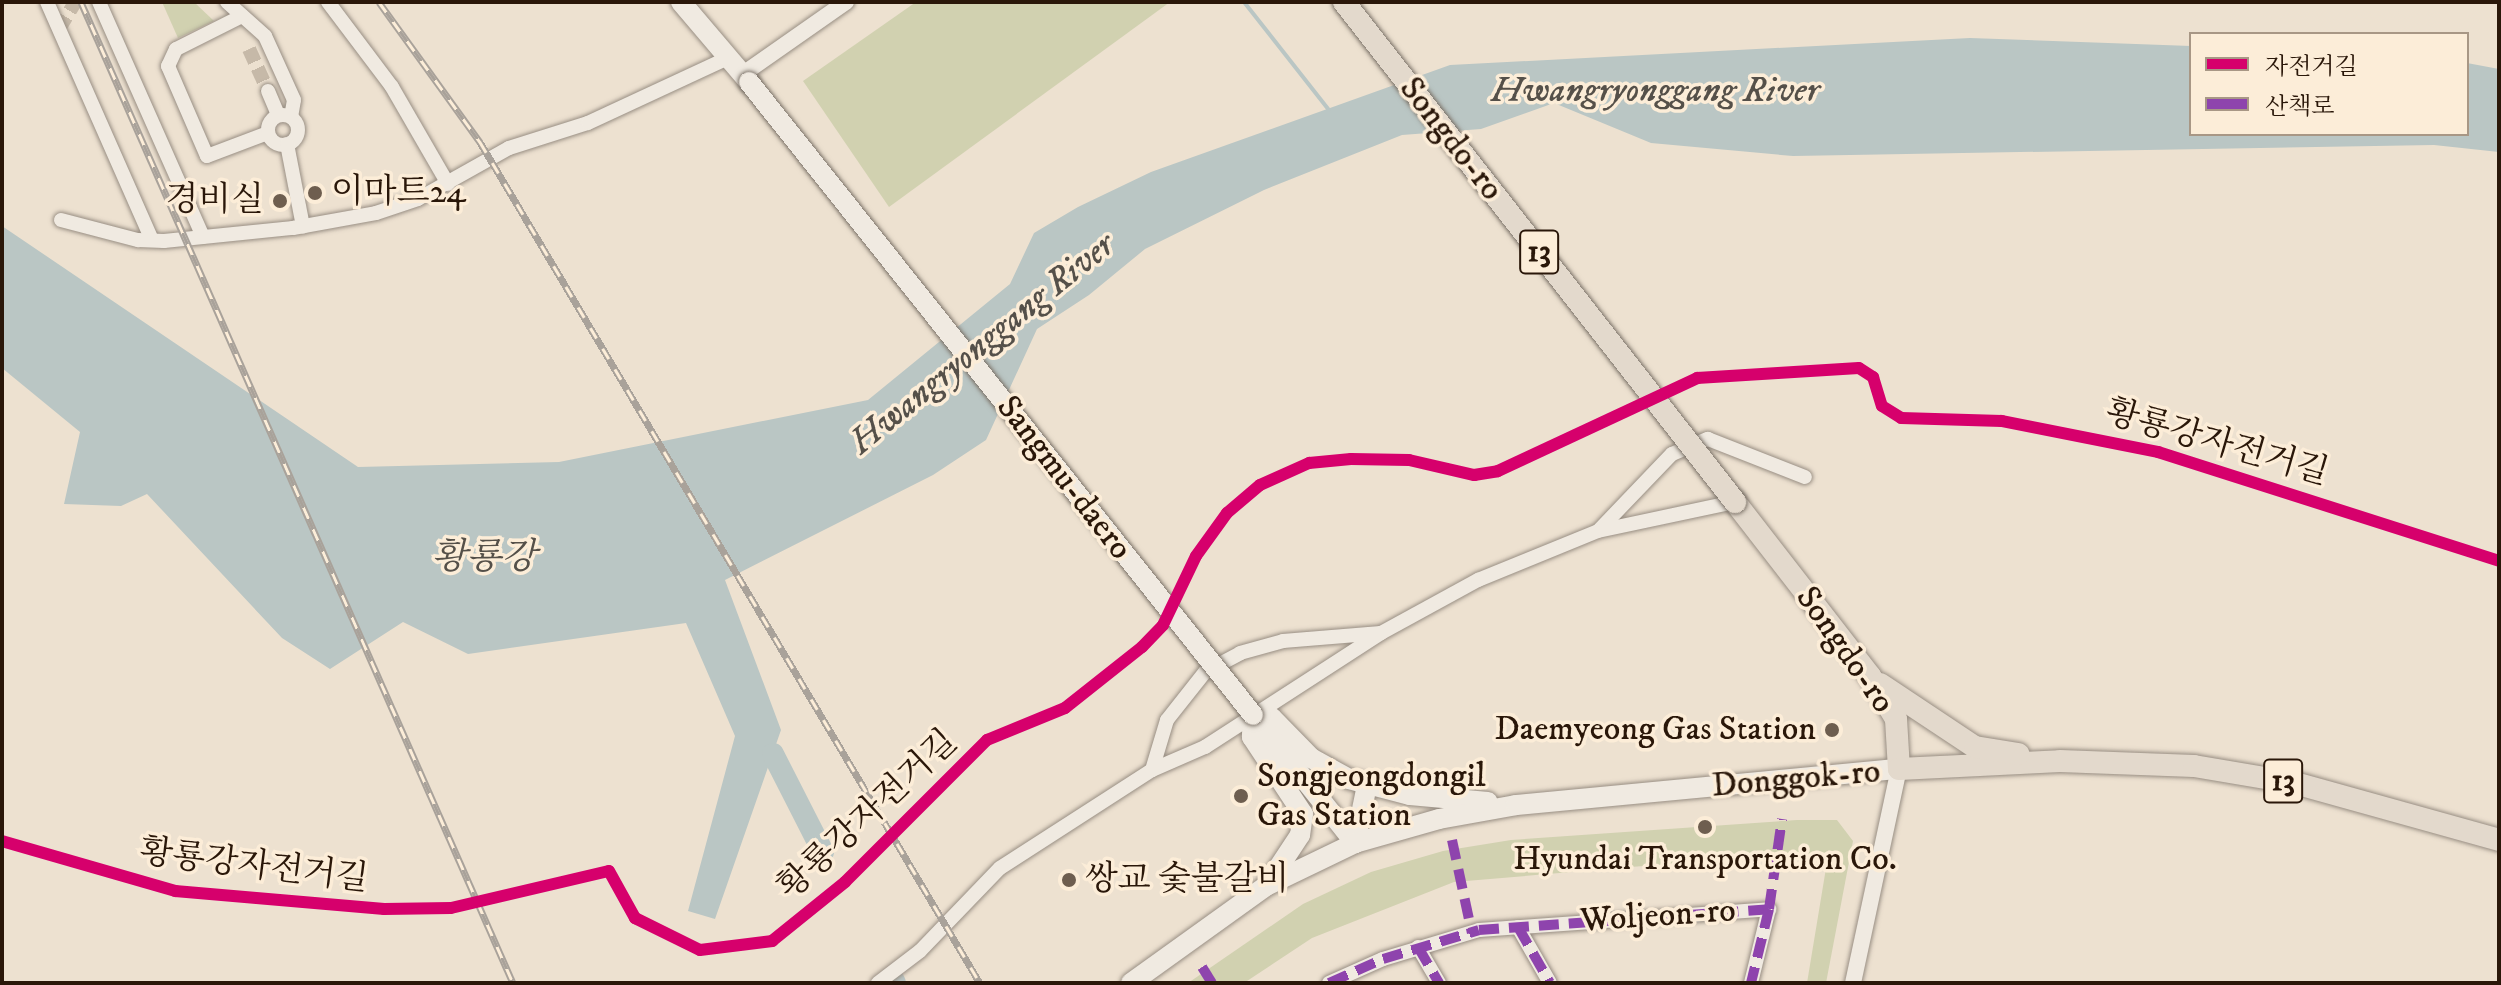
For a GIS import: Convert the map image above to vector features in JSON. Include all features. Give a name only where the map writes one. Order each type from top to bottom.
[{"type":"main road","name":"Sangmu-daero","points":[[681,2],[730,57],[1355,843]]},
{"type":"main road","name":"Songdo-ro","points":[[1344,2],[1870,676],[1896,719],[1899,769]]},
{"type":"main road","name":"13","points":[[1870,676],[1975,747],[2060,761]]},
{"type":"main road","points":[[1266,886],[1300,835],[1303,814],[1252,737],[1253,715],[1272,718],[1311,758],[1367,785],[1410,795],[1516,805]]},
{"type":"main road","name":"Donggok-ro","points":[[1131,983],[1266,886],[1355,843],[1439,819],[1516,805],[1899,769],[2060,761],[2194,766],[2264,776],[2499,840]]},
{"type":"main road","points":[[1355,843],[1367,785]]},
{"type":"street","points":[[47,2],[152,240]]},
{"type":"street","points":[[99,2],[203,237]]},
{"type":"street","points":[[227,2],[265,36],[294,100],[284,116],[269,123],[268,133],[277,144],[287,144]]},
{"type":"street","points":[[328,2],[392,87],[448,184]]},
{"type":"street","points":[[746,78],[846,2]]},
{"type":"street","points":[[242,16],[176,49],[168,66],[207,156],[268,133]]},
{"type":"street","points":[[61,220],[152,240],[303,226],[376,213],[448,184],[509,148],[588,123],[730,57]]},
{"type":"street","points":[[268,91],[284,116],[298,129],[287,144],[303,226]]},
{"type":"street","points":[[1598,531],[1672,454],[1708,439],[1805,477]]},
{"type":"street","points":[[878,983],[920,951],[1000,868],[1152,770],[1205,747],[1381,633],[1478,580],[1598,531],[1735,502]]},
{"type":"street","points":[[1152,770],[1167,720],[1205,672],[1240,653],[1283,641],[1381,633]]},
{"type":"street","points":[[1853,983],[1899,769]]},
{"type":"street","name":"Woljeon-ro","points":[[1329,983],[1418,947],[1479,930],[1769,909],[1751,983]]},
{"type":"street","name":"Woljeon-ro","points":[[1518,927],[1550,983]]},
{"type":"street","points":[[1418,947],[1439,983]]},
{"type":"green space","points":[[162,2],[194,2],[214,21],[178,38]]},
{"type":"green space","points":[[916,2],[1170,2],[889,207],[803,81]]},
{"type":"green space","points":[[1797,820],[1837,820],[1853,841],[1826,983],[1807,983],[1828,856],[1774,855],[1454,882],[1312,938],[1244,983],[1188,983],[1303,904],[1371,872],[1443,851],[1511,840]]},
{"type":"water","name":"황룡강","points":[[1970,38],[2189,46],[2189,136],[2469,136],[2469,63],[2499,69],[2499,152],[2434,145],[1793,156],[1651,143],[1554,103],[1481,129],[1402,135],[1264,190],[1145,249],[1089,295],[1037,329],[986,440],[933,475],[725,580],[781,730],[715,919],[688,911],[735,736],[686,623],[468,654],[403,622],[330,669],[282,638],[147,494],[121,506],[64,504],[80,432],[2,368],[2,226],[358,467],[559,462],[868,400],[1010,284],[1034,233],[1078,207],[1151,172],[1450,65]]},
{"type":"waterway","points":[[1244,2],[1329,110]]},
{"type":"waterway","points":[[773,754],[823,852]]},
{"type":"tunnel","points":[[59,29],[75,2]]},
{"type":"tunnel","points":[[249,49],[268,91]]},
{"type":"railway","points":[[81,2],[513,983]]},
{"type":"railway","points":[[379,2],[480,142],[980,983]]},
{"type":"marked path","points":[[1769,909],[1782,819]]},
{"type":"marked path","points":[[1452,840],[1472,933]]},
{"type":"marked path","points":[[1329,983],[1383,959],[1479,930],[1769,909],[1751,983]]},
{"type":"marked path","points":[[1518,927],[1550,983]]},
{"type":"marked path","points":[[1418,947],[1439,983]]},
{"type":"marked path","points":[[1202,967],[1212,983]]},
{"type":"cycle path","name":"황룡강자전거길","points":[[2,841],[175,891],[384,909],[451,908],[609,871],[635,918],[700,950],[772,941],[845,882],[987,740],[1065,708],[1142,647],[1163,625],[1196,556],[1227,513],[1260,485],[1309,463],[1351,459],[1409,460],[1474,475],[1498,471],[1697,378],[1859,368],[1873,377],[1882,406],[1901,418],[2002,421],[2158,452],[2499,561]]},
{"type":"place","name":"이마트24","points":[[315,193]]},
{"type":"place","name":"경비실","points":[[280,201]]},
{"type":"place","name":"Daemyeong Gas Station","points":[[1832,730]]},
{"type":"place","name":"Songjeongdongil Gas Station","points":[[1241,796]]},
{"type":"place","name":"Hyundai Transportation Co.","points":[[1705,827]]},
{"type":"place","name":"쌍교 숯불갈비","points":[[1069,880]]},
{"type":"water label","name":"Hwangryonggang River","points":[[1655,91]]},
{"type":"water label","name":"Hwangryonggang River","points":[[982,344]]}]
